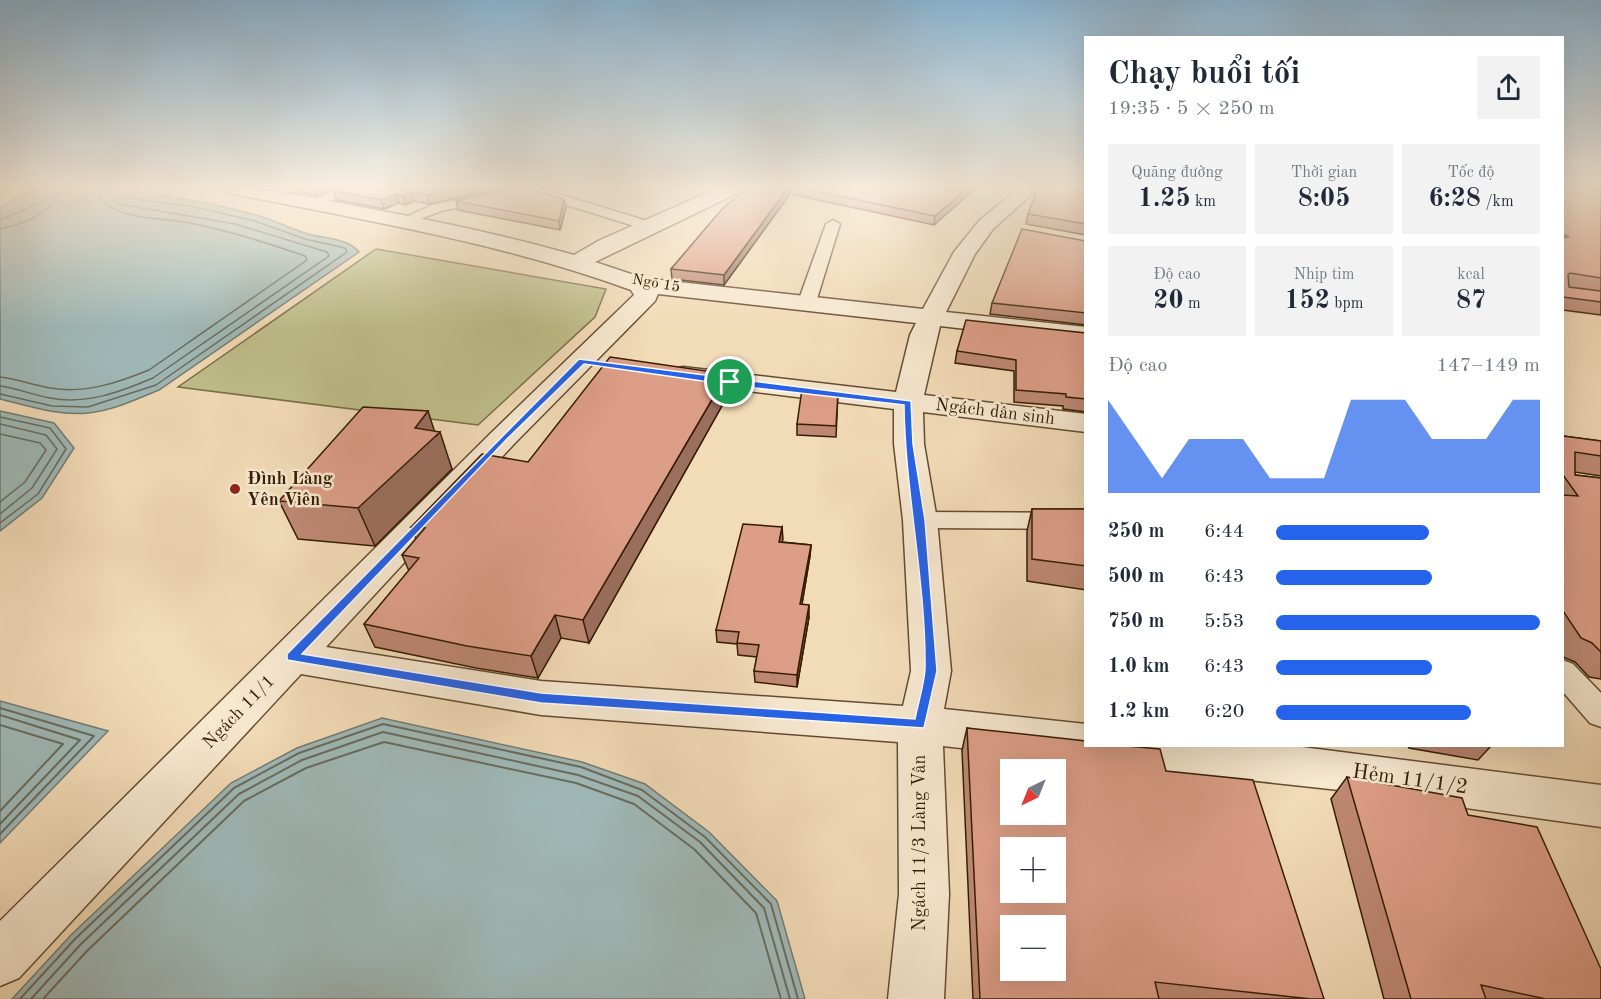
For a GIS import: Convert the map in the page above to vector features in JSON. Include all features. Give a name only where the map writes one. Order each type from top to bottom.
[{"type":"street","name":"Ngõ 15","points":[[461,235],[501,243],[640,285],[1084,335]]},
{"type":"street","points":[[575,264],[608,244],[629,235]]},
{"type":"street","name":"Ngách 11/3 Làng Vân","points":[[916,999],[924,894],[920,724],[931,671],[920,520],[909,444],[908,402],[923,335],[931,316],[965,252],[987,235]]},
{"type":"street","name":"Ngách 11/1","points":[[0,958],[503,438],[599,363],[647,297],[640,285]]},
{"type":"street","name":"Ngách dân sinh","points":[[652,371],[1084,423]]},
{"type":"street","points":[[292,657],[541,698],[920,724],[1084,743]]},
{"type":"street","name":"Hẻm 11/1/2","points":[[1121,747],[1339,770],[1601,806]]},
{"type":"lane","points":[[807,302],[829,235]]},
{"type":"lane","points":[[920,520],[1084,521]]},
{"type":"lane","points":[[1564,673],[1601,714]]},
{"type":"green space","points":[[376,249],[606,289],[595,317],[478,425],[178,387]]},
{"type":"water","points":[[0,235],[311,235],[343,241],[359,252],[159,390],[106,410],[77,414],[44,410],[0,399]]},
{"type":"water","points":[[0,411],[54,423],[74,448],[42,498],[0,531]]},
{"type":"water","points":[[0,701],[108,731],[0,843]]},
{"type":"water","points":[[382,718],[582,762],[645,784],[709,832],[777,901],[805,999],[12,999],[71,935],[231,783],[297,748]]},
{"type":"building","points":[[700,235],[754,235],[724,275],[671,269]]},
{"type":"building","points":[[1020,235],[1052,235],[1084,241],[1084,313],[992,303]]},
{"type":"building","points":[[1564,235],[1601,235],[1601,278],[1570,273],[1568,275],[1569,287],[1601,291],[1601,302],[1564,297],[1564,237],[1569,237]]},
{"type":"building","points":[[966,320],[1084,333],[1084,399],[1066,397],[1066,394],[1016,390],[1016,360],[957,351]]},
{"type":"building","points":[[610,357],[727,374],[583,620],[555,615],[531,656],[467,646],[364,624],[419,558],[402,555],[425,528],[411,527],[482,454],[528,462]]},
{"type":"building","points":[[802,389],[838,393],[836,426],[797,424]]},
{"type":"building","points":[[363,407],[428,411],[415,428],[440,432],[358,508],[279,501]]},
{"type":"building","points":[[1564,436],[1601,441],[1601,456],[1575,452],[1575,475],[1601,478],[1601,652],[1592,643],[1581,638],[1564,612],[1564,495],[1578,496],[1564,476]]},
{"type":"building","points":[[1032,509],[1084,509],[1084,566],[1032,559]]},
{"type":"building","points":[[743,524],[782,527],[779,542],[811,545],[800,604],[809,605],[797,675],[754,671],[759,645],[737,643],[739,632],[716,630]]},
{"type":"building","points":[[967,728],[1084,741],[1084,747],[1160,749],[1166,771],[1253,780],[1324,999],[1155,982],[1159,999],[980,999]]},
{"type":"building","points":[[1347,777],[1462,798],[1468,815],[1537,827],[1601,969],[1601,999],[1546,999],[1481,985],[1486,999],[1411,999]]},
{"type":"place","name":"Đình Làng Yên Viên","points":[[235,489]]},
{"type":"route","points":[[582,361],[730,382],[908,402],[909,444],[920,520],[931,671],[920,724],[541,698],[292,657],[503,438],[582,361]]}]
